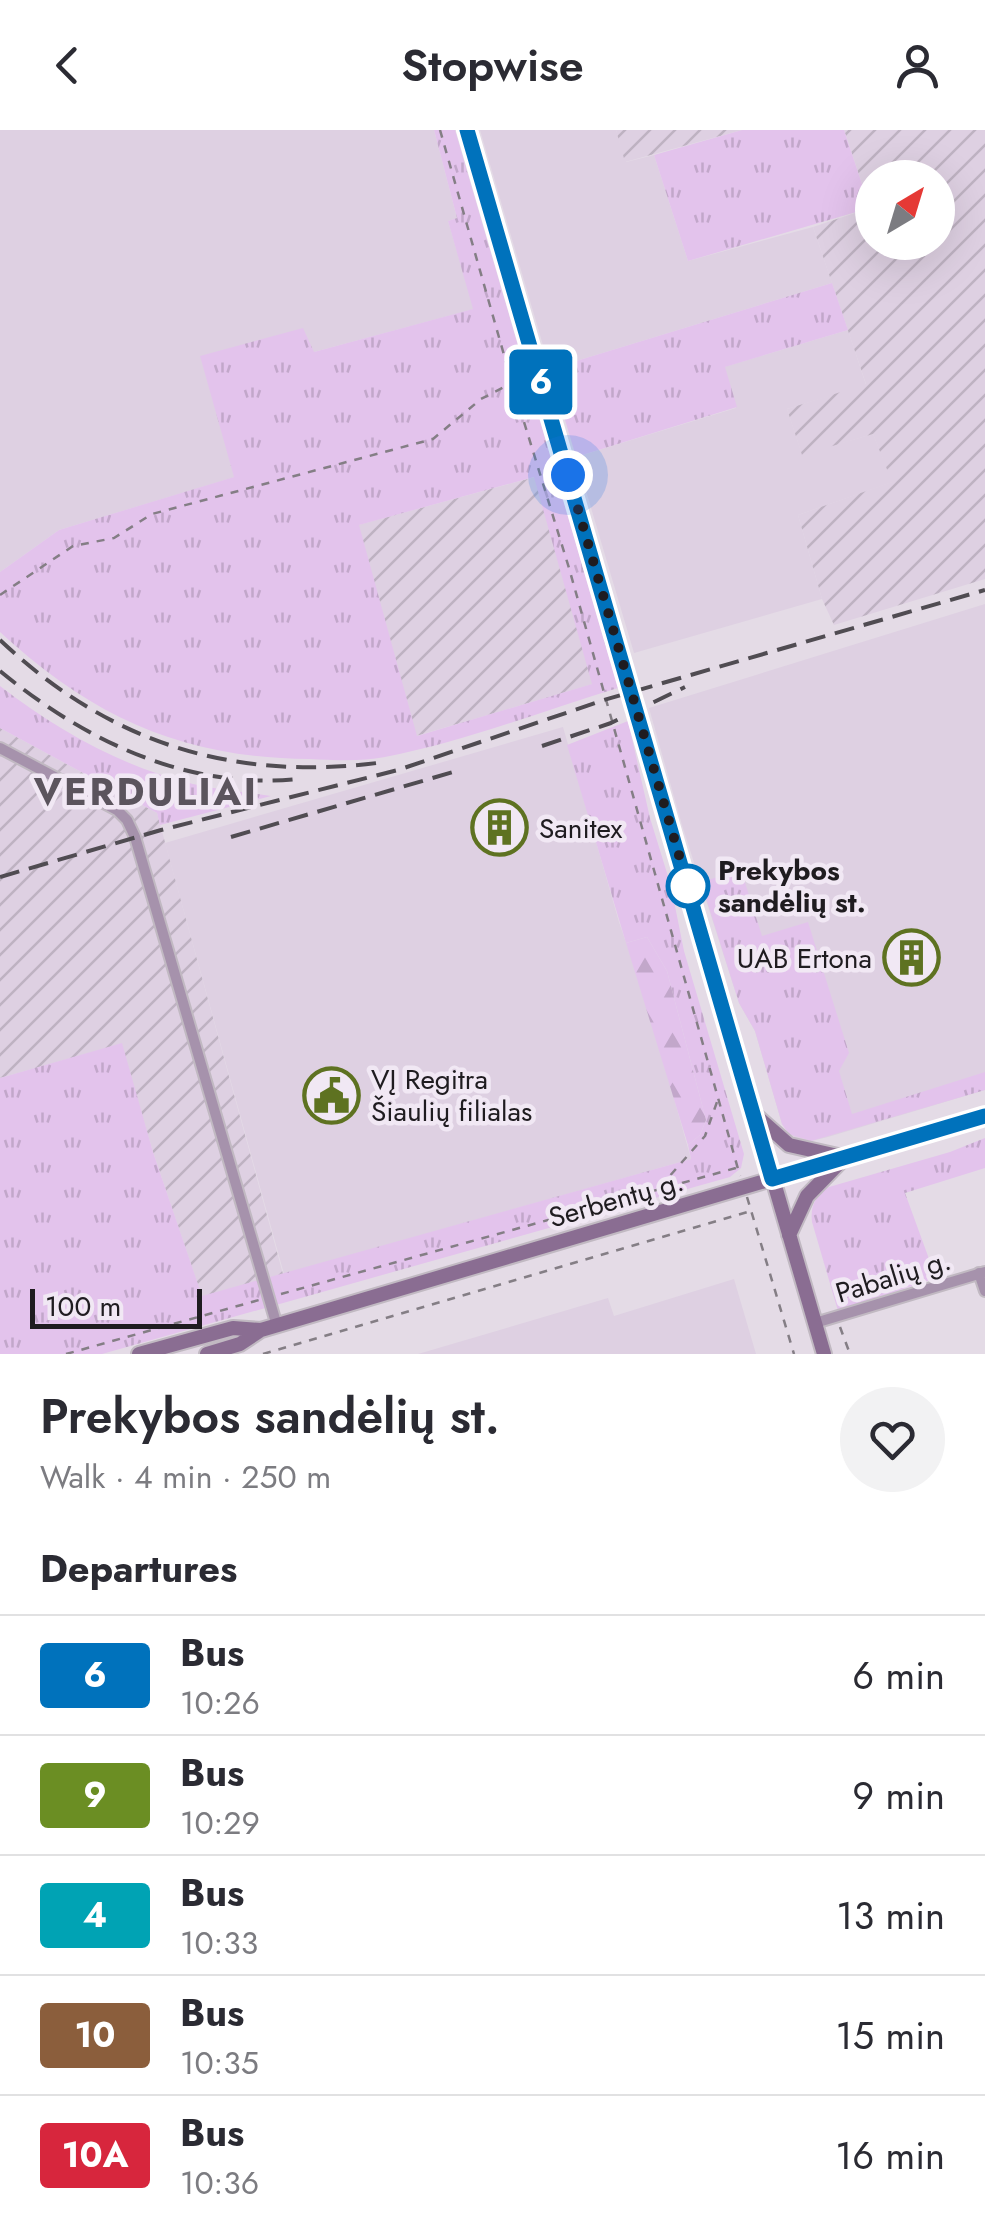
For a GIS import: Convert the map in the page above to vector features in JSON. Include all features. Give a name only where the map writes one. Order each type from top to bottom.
[{"type":"main road","points":[[467,130],[824,1354]]},
{"type":"main road","points":[[753,1112],[789,1145],[844,1158]]},
{"type":"main road","name":"Serbentų g.","points":[[139,1354],[234,1328],[261,1330],[277,1326],[985,1116]]},
{"type":"main road","points":[[789,1236],[807,1196],[844,1158]]},
{"type":"main road","name":"Serbentų g.","points":[[207,1354],[240,1344],[261,1330]]},
{"type":"street","points":[[0,748],[117,810],[136,837],[277,1326]]},
{"type":"street","points":[[982,1272],[985,1292]]},
{"type":"street","name":"Pabalių g.","points":[[814,1323],[982,1272]]},
{"type":"path","points":[[440,130],[794,1354]]},
{"type":"path","points":[[0,595],[73,546],[114,538],[152,514],[433,438],[481,400],[512,383],[540,378]]},
{"type":"path","points":[[657,1190],[705,1136],[718,1098]]},
{"type":"path","points":[[66,1354],[738,1168]]},
{"type":"path","points":[[263,1354],[752,1211]]},
{"type":"path","points":[[837,1316],[850,1354]]},
{"type":"shaded area","points":[[0,130],[434,130],[457,218],[448,221],[474,309],[314,352],[201,356],[235,477],[59,530],[0,572]]},
{"type":"shaded area","points":[[480,130],[616,130],[626,162],[654,155],[688,261],[813,227],[832,283],[550,369]]},
{"type":"shaded area","points":[[616,130],[742,130],[625,162]]},
{"type":"shaded area","points":[[844,130],[985,130],[985,579],[834,625],[822,599],[798,515],[892,482],[873,434],[802,455],[787,409],[866,384],[813,227],[855,213],[855,260],[955,260],[955,160],[855,163]]},
{"type":"shaded area","points":[[848,330],[866,385],[787,409],[802,454],[873,434],[893,482],[798,515],[822,599],[634,653],[576,457],[736,408],[724,367]]},
{"type":"shaded area","points":[[535,477],[593,684],[416,736],[358,525]]},
{"type":"shaded area","points":[[985,604],[985,1090],[828,1137],[799,1140],[782,1124],[755,1031],[739,1003],[649,708]]},
{"type":"shaded area","points":[[563,727],[691,1159],[284,1274],[165,843]]},
{"type":"shaded area","points":[[0,728],[157,813],[283,1274],[202,1297],[121,1044],[0,1078]]},
{"type":"shaded area","points":[[734,1279],[756,1354],[418,1354],[608,1298],[614,1316]]},
{"type":"green space","points":[[434,130],[455,130],[618,688],[473,735],[385,757],[263,757],[220,751],[141,727],[69,688],[0,632],[0,572],[59,530],[234,477],[200,356],[303,328],[314,352],[473,309],[448,221],[457,218]],"holes":[[[534,477],[592,684],[417,736],[359,525]]]},
{"type":"green space","points":[[742,130],[844,130],[855,163],[855,212],[688,261],[654,155]]},
{"type":"green space","points":[[832,283],[848,330],[725,367],[737,407],[576,457],[550,369]]},
{"type":"green space","points":[[0,686],[67,732],[141,768],[193,784],[271,796],[160,825],[157,813],[0,728]]},
{"type":"green space","points":[[628,721],[684,951],[744,1154],[741,1168],[730,1177],[102,1354],[0,1354],[0,1078],[122,1043],[153,1152],[202,1296],[691,1159],[688,1145],[700,1135],[706,1120],[667,971],[647,937],[626,943],[567,745]]},
{"type":"green space","points":[[741,870],[762,936],[808,922],[849,1053],[839,1071],[852,1114],[985,1072],[985,1090],[811,1141],[789,1134],[782,1124],[755,1031],[739,1003],[701,882]]},
{"type":"green space","points":[[647,937],[667,971],[706,1120],[700,1135],[688,1145],[626,943]]},
{"type":"green space","points":[[985,1138],[985,1168],[905,1193],[936,1278],[838,1311],[812,1222],[817,1198],[829,1187]]},
{"type":"railway","points":[[0,877],[161,830],[398,770],[604,700],[985,590]]},
{"type":"railway","points":[[0,640],[84,705],[174,746],[222,759],[271,766],[377,763]]},
{"type":"railway","points":[[0,671],[66,719],[138,755],[216,776],[297,779]]},
{"type":"railway","points":[[542,746],[611,723],[685,687]]},
{"type":"railway","points":[[231,837],[453,772]]},
{"type":"bus line","name":"6","points":[[467,130],[772,1179],[985,1116]]},
{"type":"place","name":"Sanitex","points":[[500,828]]},
{"type":"place","name":"Prekybos sandėlių st.","points":[[688,886]]},
{"type":"place","name":"UAB Ertona","points":[[911,958]]},
{"type":"place","name":"VĮ Regitra Šiaulių filialas","points":[[332,1095]]},
{"type":"district","name":"VERDULIAI","points":[[146,792]]},
{"type":"route","points":[[568,475],[688,886]]}]
